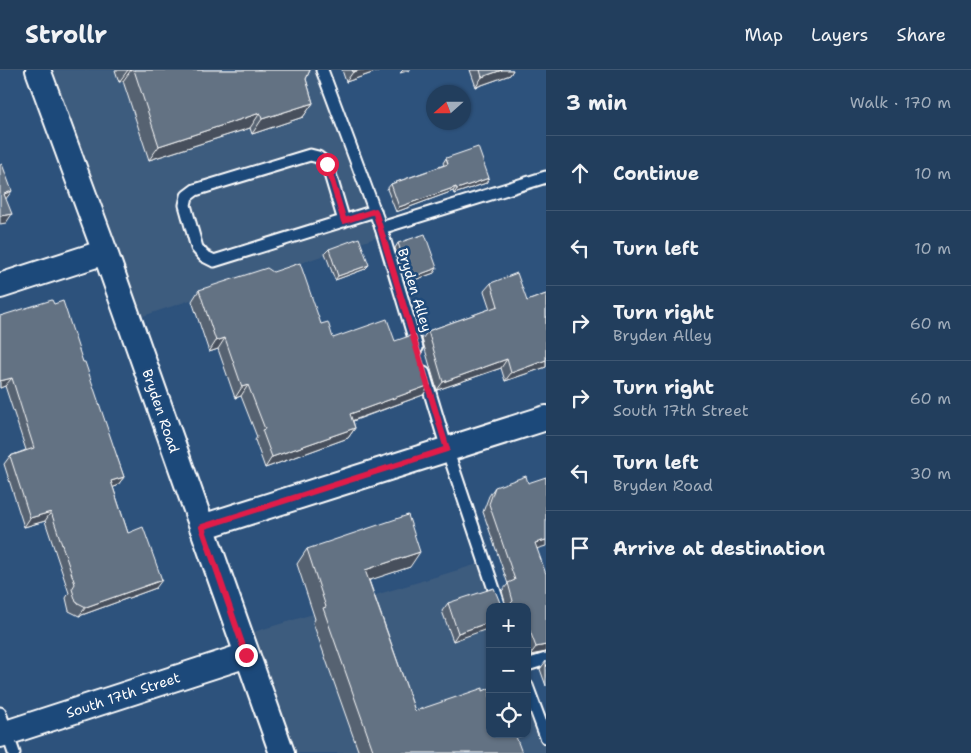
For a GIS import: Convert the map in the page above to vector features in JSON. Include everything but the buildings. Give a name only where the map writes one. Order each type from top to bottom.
[{"type":"street","name":"Bryden Road","points":[[38,70],[105,252],[282,753]]},
{"type":"street","points":[[0,286],[105,252]]},
{"type":"street","points":[[202,527],[546,418]]},
{"type":"street","name":"South 17th Street","points":[[5,733],[246,655]]},
{"type":"lane","name":"Bryden Alley","points":[[322,70],[381,228],[447,449],[499,603]]},
{"type":"lane","points":[[344,221],[327,164],[318,157],[310,155],[195,190],[187,196],[185,206],[198,248],[204,256],[214,261],[344,221],[375,211]]},
{"type":"lane","points":[[381,228],[546,176]]},
{"type":"lane","points":[[531,664],[546,659]]},
{"type":"lane","points":[[530,693],[546,737]]},
{"type":"shaded area","points":[[47,70],[321,70],[378,237],[131,320]]},
{"type":"shaded area","points":[[491,560],[505,603],[486,603],[486,738],[531,738],[531,682],[546,726],[546,753],[278,753],[237,637]]},
{"type":"route","points":[[246,655],[202,527],[447,449],[375,211],[344,221],[327,164]]}]
